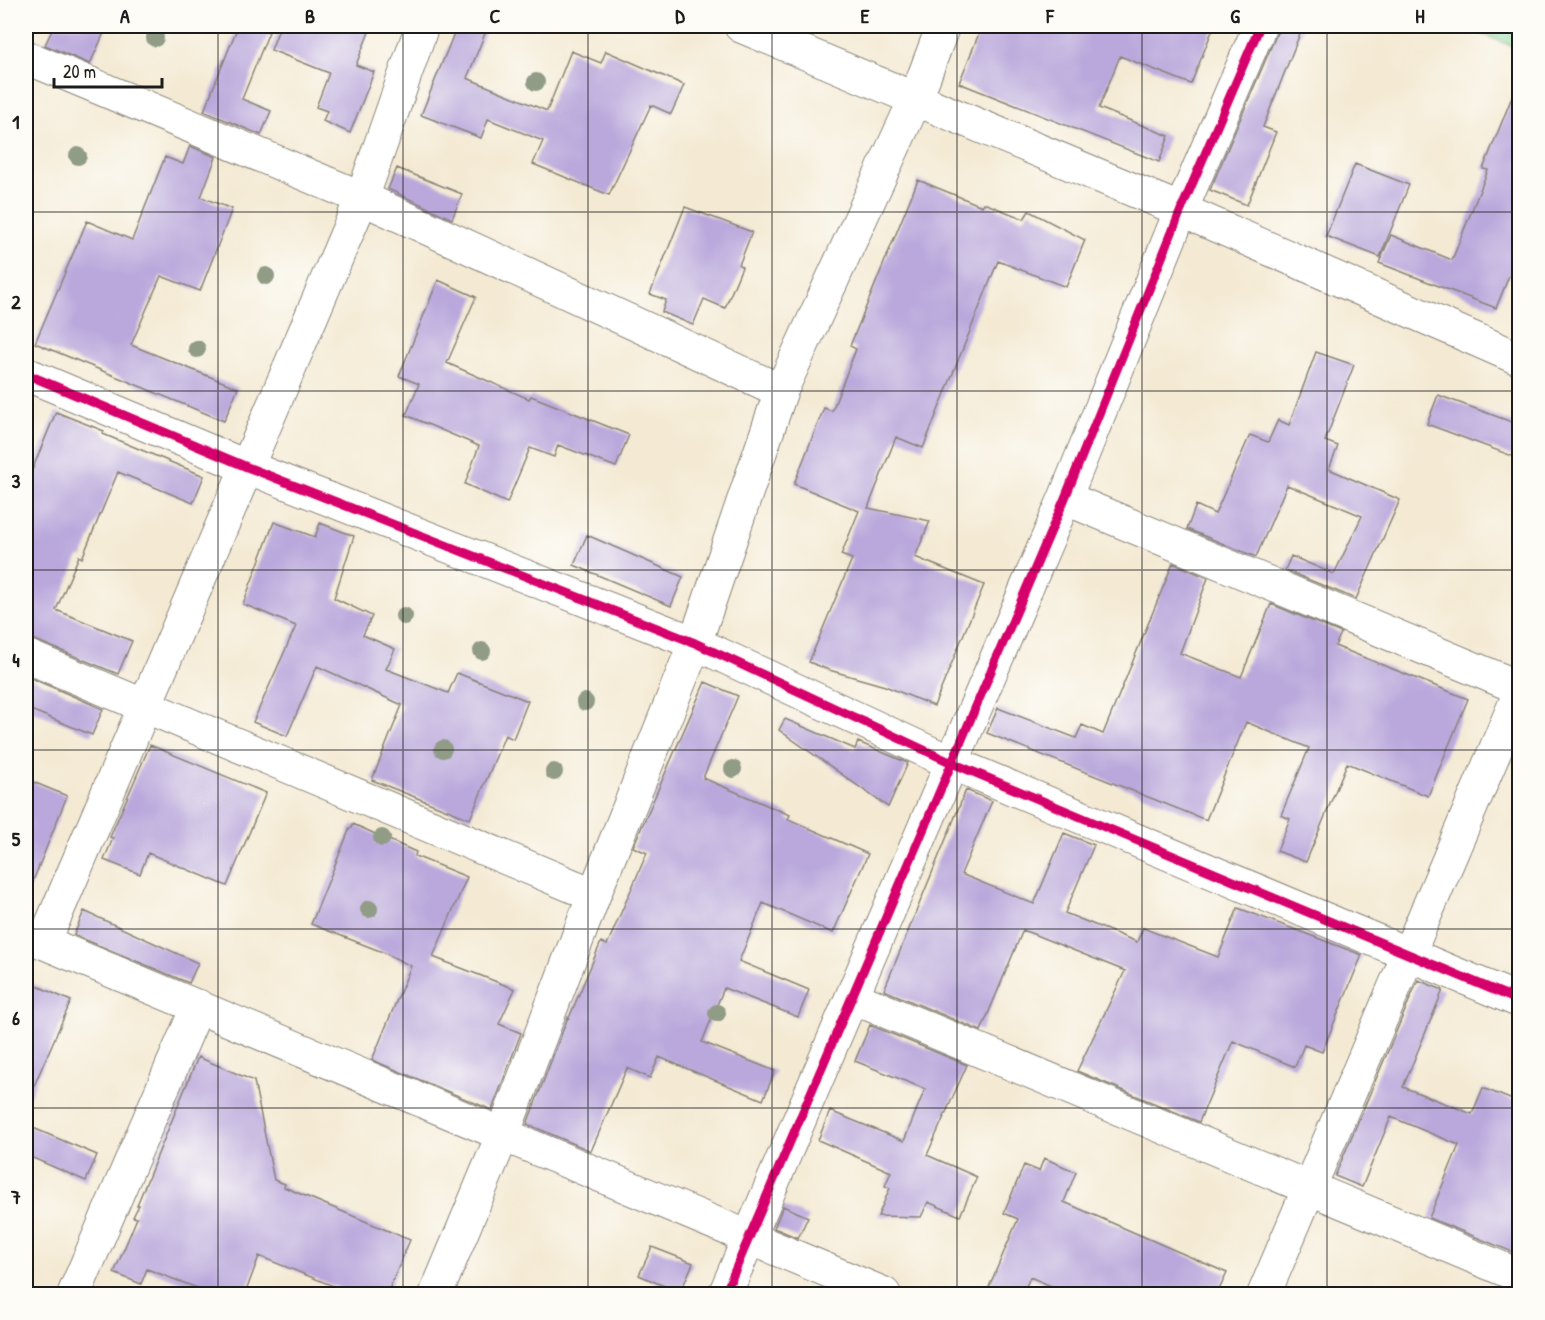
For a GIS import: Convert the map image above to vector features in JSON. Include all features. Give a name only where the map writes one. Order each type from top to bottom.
[{"type":"street","points":[[422,26],[362,198],[145,705],[35,938],[884,1294]]},
{"type":"street","points":[[741,26],[1181,210],[1520,359]]},
{"type":"street","points":[[436,1294],[503,1134],[594,895],[695,643],[781,390],[916,98],[943,26]]},
{"type":"street","points":[[725,1294],[1065,498],[1181,210],[1260,26]]},
{"type":"street","points":[[26,57],[362,198],[781,390]]},
{"type":"street","points":[[26,374],[247,467],[695,643],[952,763],[1520,1001]]},
{"type":"street","points":[[1065,498],[1520,690],[1264,1294]]},
{"type":"street","points":[[26,656],[594,895]]},
{"type":"street","points":[[852,997],[1520,1276]]},
{"type":"street","points":[[74,1294],[198,1006]]},
{"type":"green space","points":[[1464,26],[1519,26],[1519,49]]},
{"type":"building","points":[[54,26],[107,26],[90,64],[45,45]]},
{"type":"building","points":[[238,26],[251,26],[269,32],[242,99],[271,111],[261,135],[204,111]]},
{"type":"building","points":[[280,26],[352,26],[369,32],[356,65],[374,72],[350,133],[323,121],[327,111],[316,107],[329,73],[271,50]]},
{"type":"building","points":[[457,26],[488,26],[467,78],[547,111],[571,51],[601,63],[606,51],[684,85],[671,114],[651,105],[609,195],[533,164],[543,141],[488,119],[481,138],[421,115]]},
{"type":"building","points":[[982,26],[1214,26],[1191,84],[1120,56],[1099,108],[1169,136],[1159,162],[959,83]]},
{"type":"building","points":[[1278,26],[1303,26],[1263,127],[1276,132],[1247,205],[1210,190]]},
{"type":"building","points":[[1518,82],[1520,249],[1496,308],[1379,263],[1391,235],[1452,260],[1488,170],[1483,169]]},
{"type":"building","points":[[190,146],[216,157],[201,197],[232,209],[200,291],[161,276],[131,345],[238,388],[224,421],[35,343],[87,221],[132,240],[165,157],[183,164]]},
{"type":"building","points":[[1355,164],[1409,185],[1380,257],[1326,236]]},
{"type":"building","points":[[397,168],[462,194],[452,219],[388,189]]},
{"type":"building","points":[[918,180],[982,206],[984,203],[1024,219],[1029,211],[1085,240],[1066,287],[998,261],[923,448],[896,437],[868,508],[930,521],[915,557],[984,585],[934,706],[885,686],[809,662],[852,559],[841,555],[859,511],[794,484],[824,408],[832,411],[856,349],[850,346]]},
{"type":"building","points":[[685,207],[752,232],[739,265],[742,267],[725,308],[704,299],[693,325],[662,312],[666,300],[650,294]]},
{"type":"building","points":[[438,280],[476,297],[447,363],[529,399],[531,396],[629,435],[616,467],[558,445],[554,457],[530,448],[507,503],[465,484],[479,446],[406,415],[419,384],[399,376]]},
{"type":"building","points":[[1316,352],[1354,365],[1325,441],[1338,446],[1329,469],[1400,500],[1356,599],[1285,570],[1291,556],[1334,574],[1362,516],[1287,485],[1256,557],[1187,529],[1196,505],[1215,514],[1250,435],[1268,442],[1278,420],[1289,425]]},
{"type":"building","points":[[1438,395],[1520,425],[1520,459],[1427,424]]},
{"type":"building","points":[[56,412],[204,476],[193,503],[118,472],[82,558],[79,556],[56,610],[132,641],[118,674],[26,638],[26,485]]},
{"type":"building","points":[[274,522],[315,537],[320,523],[354,536],[334,598],[372,616],[363,635],[395,649],[386,669],[448,693],[457,673],[528,701],[513,739],[505,735],[470,819],[372,780],[402,705],[317,666],[287,736],[253,722],[296,626],[243,604]]},
{"type":"building","points":[[587,535],[683,577],[671,606],[574,565]]},
{"type":"building","points":[[1173,563],[1208,578],[1180,653],[1241,677],[1271,604],[1341,633],[1335,646],[1468,699],[1428,796],[1347,763],[1306,862],[1277,851],[1290,819],[1281,815],[1309,748],[1246,722],[1206,820],[987,733],[998,708],[1076,738],[1082,725],[1103,734]]},
{"type":"building","points":[[26,676],[103,709],[92,735],[26,708]]},
{"type":"building","points":[[705,682],[738,696],[703,778],[790,815],[788,819],[868,854],[833,933],[763,903],[739,961],[809,990],[798,1017],[724,988],[702,1042],[775,1071],[763,1100],[659,1057],[650,1078],[627,1068],[591,1151],[527,1124],[568,1017],[601,942],[607,945],[647,853],[633,847]]},
{"type":"building","points":[[785,719],[855,749],[858,742],[908,763],[888,807],[779,730]]},
{"type":"building","points":[[150,745],[266,793],[227,886],[148,853],[140,874],[104,860],[113,838],[110,837]]},
{"type":"building","points":[[26,779],[67,796],[27,896],[26,896]]},
{"type":"building","points":[[966,790],[992,801],[961,874],[1034,904],[1064,833],[1094,845],[1065,913],[1137,942],[1143,928],[1218,957],[1238,908],[1362,955],[1322,1052],[1304,1045],[1295,1067],[1233,1041],[1199,1122],[1077,1071],[1125,971],[1023,930],[981,1031],[884,990]]},
{"type":"building","points":[[353,824],[416,852],[415,856],[467,877],[433,957],[515,989],[499,1024],[521,1033],[492,1110],[372,1060],[411,966],[385,953],[311,924]]},
{"type":"building","points":[[84,911],[198,963],[189,983],[74,935]]},
{"type":"building","points":[[1418,980],[1443,990],[1403,1087],[1472,1114],[1483,1088],[1520,1103],[1520,1255],[1429,1218],[1459,1145],[1391,1117],[1362,1187],[1335,1176]]},
{"type":"building","points":[[26,981],[71,1001],[26,1104]]},
{"type":"building","points":[[870,1025],[967,1065],[927,1155],[977,1177],[960,1216],[928,1202],[921,1217],[878,1216],[890,1188],[885,1186],[891,1172],[818,1140],[830,1111],[904,1141],[925,1089],[855,1061]]},
{"type":"building","points":[[198,1057],[254,1081],[274,1180],[285,1184],[284,1187],[410,1240],[387,1294],[353,1294],[259,1256],[245,1294],[213,1294],[147,1269],[141,1284],[114,1273],[137,1218],[133,1217],[139,1205],[137,1205]]},
{"type":"building","points":[[26,1125],[97,1155],[86,1181],[26,1155]]},
{"type":"building","points":[[1044,1158],[1076,1172],[1064,1202],[1227,1273],[1217,1294],[1070,1294],[1030,1277],[1023,1294],[986,1294],[1018,1219],[1004,1213],[1024,1165],[1039,1171]]},
{"type":"building","points":[[783,1206],[808,1217],[798,1238],[774,1228]]},
{"type":"building","points":[[652,1247],[693,1263],[680,1293],[639,1275]]},
{"type":"cycle path","points":[[725,1294],[1065,498],[1181,210],[1260,26]]},
{"type":"cycle path","points":[[26,374],[247,467],[695,643],[952,763],[1520,1001]]}]
